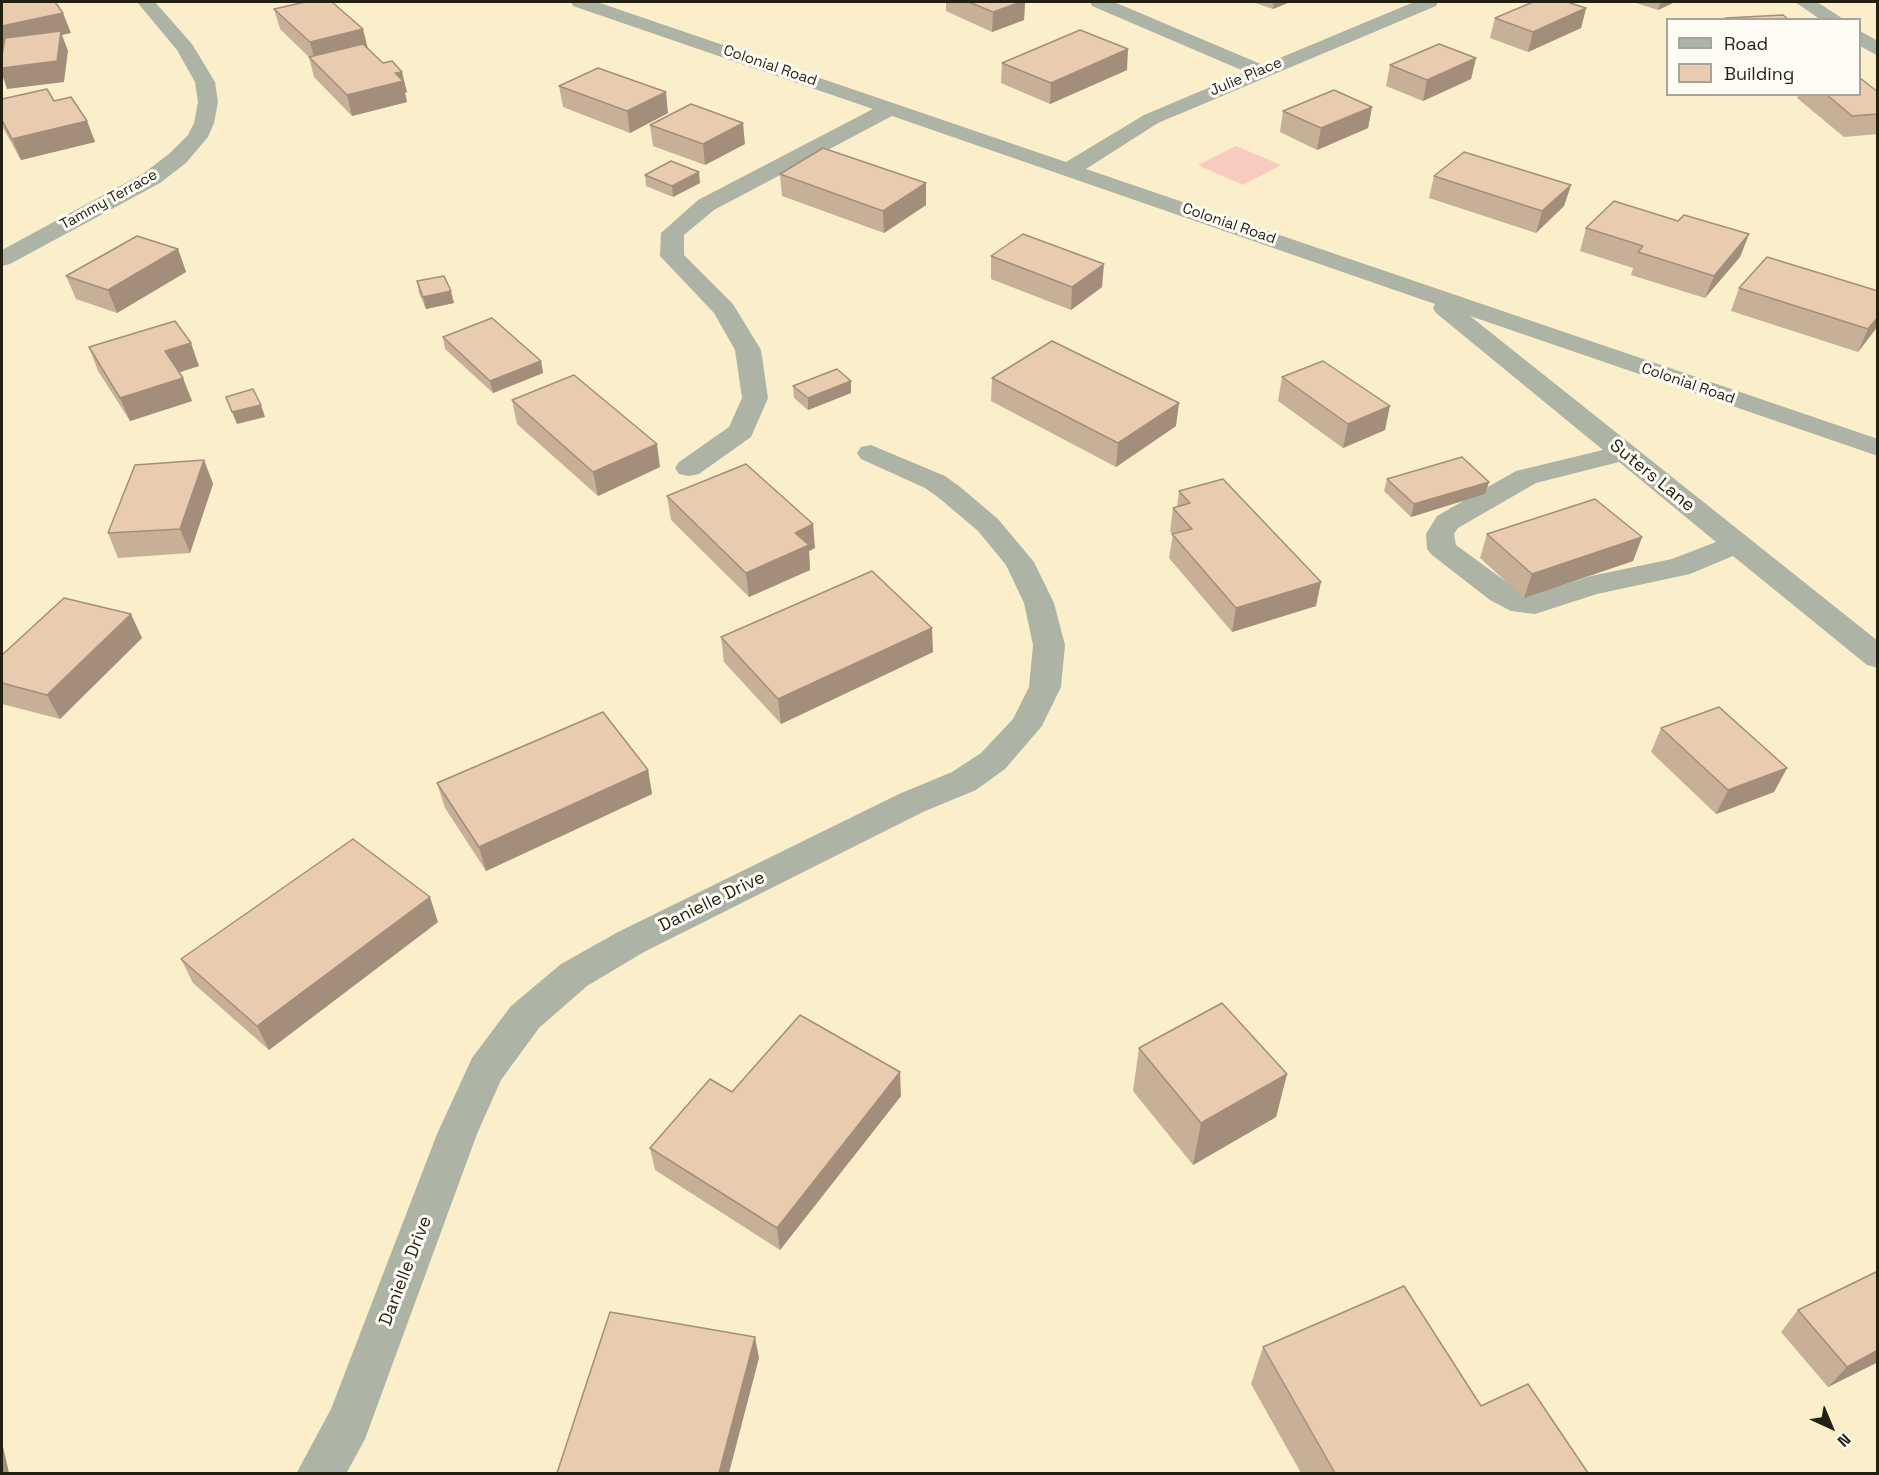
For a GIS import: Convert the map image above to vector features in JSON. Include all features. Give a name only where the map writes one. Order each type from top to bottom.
[{"type":"street","name":"Tammy Terrace","points":[[2,259],[152,178],[178,158],[197,137],[204,123],[208,102],[205,82],[185,48],[146,2]]},
{"type":"street","name":"Colonial Road","points":[[580,2],[1878,448]]},
{"type":"street","points":[[1099,2],[1262,71]]},
{"type":"street","name":"Julie Place","points":[[1070,169],[1151,119],[1429,2]]},
{"type":"street","points":[[1804,2],[1832,18]]},
{"type":"street","points":[[1861,38],[1878,50]]},
{"type":"street","points":[[688,468],[741,431],[755,398],[748,350],[724,309],[672,256],[673,233],[706,205],[891,108]]},
{"type":"street","name":"Suters Lane","points":[[1428,294],[1878,658]]},
{"type":"street","name":"Danielle Drive","points":[[320,1473],[349,1423],[457,1134],[486,1070],[525,1017],[574,975],[631,942],[911,803],[964,781],[993,761],[1026,726],[1045,687],[1049,645],[1040,603],[1019,562],[988,525],[949,492],[871,453]]},
{"type":"street","points":[[1624,453],[1526,477],[1447,522],[1440,534],[1442,549],[1501,593],[1522,604],[1535,604],[1591,586],[1680,567],[1737,544]]},
{"type":"shaded area","points":[[1236,146],[1281,165],[1243,185],[1198,165]]},
{"type":"building","points":[[2,2],[55,2],[63,13],[2,26]]},
{"type":"building","points":[[305,2],[332,2],[363,29],[310,42],[274,9]]},
{"type":"building","points":[[969,2],[1021,2],[993,12]]},
{"type":"building","points":[[1533,2],[1567,2],[1586,8],[1533,32],[1495,18]]},
{"type":"building","points":[[1783,15],[1787,18],[1725,18]]},
{"type":"building","points":[[1080,30],[1128,49],[1051,83],[1002,63]]},
{"type":"building","points":[[61,31],[57,61],[2,68],[5,38]]},
{"type":"building","points":[[363,44],[383,63],[392,61],[402,72],[395,73],[403,81],[347,95],[309,57]]},
{"type":"building","points":[[1439,44],[1476,58],[1427,80],[1390,65]]},
{"type":"building","points":[[598,68],[666,92],[627,111],[559,86]]},
{"type":"building","points":[[1861,79],[1878,92],[1878,114],[1852,116],[1828,96],[1861,96]]},
{"type":"building","points":[[47,89],[54,101],[71,97],[87,121],[12,139],[2,120],[2,99]]},
{"type":"building","points":[[1334,90],[1372,107],[1321,128],[1283,111]]},
{"type":"building","points":[[691,104],[743,123],[703,144],[650,125]]},
{"type":"building","points":[[823,148],[926,183],[883,211],[780,174]]},
{"type":"building","points":[[1464,152],[1571,185],[1542,211],[1434,176]]},
{"type":"building","points":[[671,161],[699,172],[672,186],[645,175]]},
{"type":"building","points":[[1614,201],[1678,221],[1684,215],[1749,234],[1714,276],[1638,252],[1643,246],[1586,228]]},
{"type":"building","points":[[1023,234],[1104,264],[1072,287],[991,256]]},
{"type":"building","points":[[137,236],[178,249],[108,290],[66,276]]},
{"type":"building","points":[[1767,257],[1878,291],[1878,317],[1868,329],[1739,288]]},
{"type":"building","points":[[444,276],[451,291],[423,297],[417,281]]},
{"type":"building","points":[[492,318],[541,361],[490,381],[443,337]]},
{"type":"building","points":[[175,321],[191,343],[165,351],[183,378],[120,398],[89,347]]},
{"type":"building","points":[[1052,341],[1179,403],[1118,443],[992,378]]},
{"type":"building","points":[[1323,361],[1390,406],[1348,424],[1282,377]]},
{"type":"building","points":[[837,369],[851,381],[808,398],[793,386]]},
{"type":"building","points":[[574,375],[657,444],[593,472],[512,400]]},
{"type":"building","points":[[253,389],[261,405],[232,412],[226,397]]},
{"type":"building","points":[[1462,457],[1489,482],[1414,504],[1387,479]]},
{"type":"building","points":[[204,460],[180,529],[108,533],[135,465]]},
{"type":"building","points":[[746,464],[813,524],[795,533],[809,545],[746,573],[667,496]]},
{"type":"building","points":[[1223,479],[1321,582],[1236,608],[1172,534],[1192,529],[1173,508],[1190,503],[1179,491]]},
{"type":"building","points":[[1595,499],[1642,537],[1532,574],[1487,534]]},
{"type":"building","points":[[872,571],[932,628],[778,699],[721,637]]},
{"type":"building","points":[[64,598],[131,614],[47,695],[2,683],[2,655]]},
{"type":"building","points":[[1719,707],[1787,768],[1728,790],[1661,728]]},
{"type":"building","points":[[603,712],[648,770],[479,847],[437,783]]},
{"type":"building","points":[[353,839],[430,897],[257,1026],[181,959]]},
{"type":"building","points":[[1222,1003],[1287,1074],[1201,1123],[1139,1048]]},
{"type":"building","points":[[800,1015],[900,1072],[777,1228],[650,1148],[710,1079],[732,1092]]},
{"type":"building","points":[[1878,1271],[1878,1350],[1847,1367],[1798,1310]]},
{"type":"building","points":[[1404,1286],[1481,1406],[1528,1384],[1588,1473],[1335,1473],[1263,1347]]},
{"type":"building","points":[[610,1312],[755,1337],[719,1473],[557,1473]]}]
